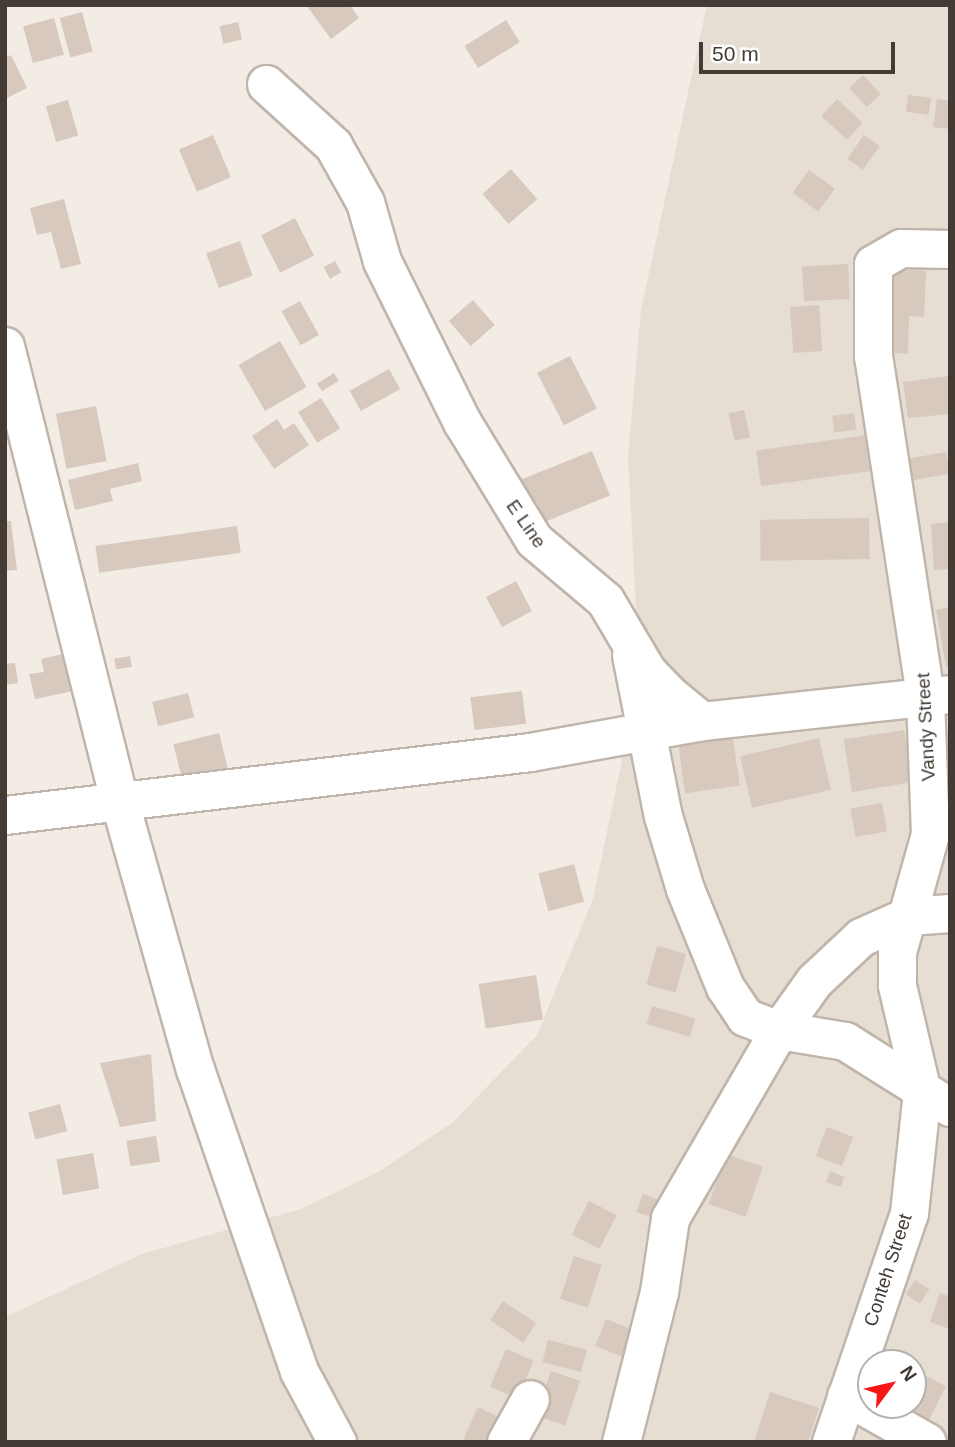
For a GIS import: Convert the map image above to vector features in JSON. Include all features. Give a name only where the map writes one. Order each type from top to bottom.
[{"type":"street","name":"E Line","points":[[266,84],[333,145],[365,202],[382,261],[462,422],[534,540],[605,600],[646,671],[702,721]]},
{"type":"street","name":"Vandy Street","points":[[936,1100],[897,985],[897,952],[930,834],[937,694],[873,357],[873,264],[901,248],[950,249]]},
{"type":"street","points":[[5,346],[120,803],[249,1234],[299,1371],[337,1442]]},
{"type":"street","points":[[626,637],[685,889],[725,987],[745,1017],[779,1030],[845,1041],[936,1100]]},
{"type":"street","points":[[5,815],[120,803],[647,733],[702,721],[937,694]]},
{"type":"street","points":[[621,1442],[659,1293],[670,1218],[779,1030],[840,955],[908,916],[950,913]]},
{"type":"street","name":"Conteh Street","points":[[831,1442],[909,1213],[936,1100]]},
{"type":"street","points":[[846,1396],[927,1442]]},
{"type":"street","points":[[506,1442],[530,1399]]},
{"type":"shaded area","points":[[707,5],[950,5],[950,1442],[5,1442],[5,1317],[142,1254],[301,1209],[380,1171],[452,1123],[537,1035],[593,899],[623,755],[636,609],[628,456],[641,310]]},
{"type":"building","points":[[306,5],[350,5],[359,18],[331,39]]},
{"type":"building","points":[[82,12],[93,52],[70,58],[60,18]]},
{"type":"building","points":[[54,18],[64,55],[33,63],[23,26]]},
{"type":"building","points":[[506,20],[520,42],[478,68],[464,46]]},
{"type":"building","points":[[238,22],[242,40],[224,44],[219,26]]},
{"type":"building","points":[[11,55],[27,88],[5,99],[5,58]]},
{"type":"building","points":[[863,75],[881,94],[867,107],[849,88]]},
{"type":"building","points":[[908,95],[931,98],[929,115],[906,112]]},
{"type":"building","points":[[837,99],[863,123],[847,140],[821,116]]},
{"type":"building","points":[[937,99],[950,101],[950,129],[933,127]]},
{"type":"building","points":[[68,100],[78,136],[56,142],[46,106]]},
{"type":"building","points":[[213,135],[231,177],[197,192],[179,149]]},
{"type":"building","points":[[864,135],[880,146],[863,170],[847,159]]},
{"type":"building","points":[[511,169],[537,199],[509,224],[482,194]]},
{"type":"building","points":[[809,170],[835,189],[818,211],[793,193]]},
{"type":"building","points":[[64,199],[81,264],[61,269],[51,232],[37,235],[30,208]]},
{"type":"building","points":[[295,218],[314,255],[280,273],[261,235]]},
{"type":"building","points":[[240,241],[253,276],[219,288],[206,253]]},
{"type":"building","points":[[335,261],[341,272],[330,279],[324,267]]},
{"type":"building","points":[[848,264],[850,299],[804,301],[802,266]]},
{"type":"building","points":[[890,269],[926,271],[924,317],[909,316],[908,354],[887,352]]},
{"type":"building","points":[[473,300],[495,325],[470,346],[449,321]]},
{"type":"building","points":[[300,301],[319,335],[301,345],[282,311]]},
{"type":"building","points":[[819,305],[822,351],[793,353],[790,307]]},
{"type":"building","points":[[280,341],[306,387],[265,411],[238,365]]},
{"type":"building","points":[[570,356],[597,409],[564,425],[537,373]]},
{"type":"building","points":[[389,369],[400,389],[361,411],[350,391]]},
{"type":"building","points":[[334,373],[339,381],[322,391],[317,384]]},
{"type":"building","points":[[950,376],[950,414],[908,418],[903,382]]},
{"type":"building","points":[[321,398],[340,429],[317,443],[298,412]]},
{"type":"building","points":[[96,406],[107,461],[66,469],[56,414]]},
{"type":"building","points":[[744,410],[750,437],[735,441],[728,414]]},
{"type":"building","points":[[854,413],[856,430],[834,433],[832,416]]},
{"type":"building","points":[[277,419],[284,430],[294,423],[309,445],[274,469],[252,436]]},
{"type":"building","points":[[867,435],[872,471],[761,486],[756,451]]},
{"type":"building","points":[[592,451],[610,496],[537,525],[519,481]]},
{"type":"building","points":[[946,452],[950,474],[912,480],[909,459]]},
{"type":"building","points":[[138,463],[142,481],[110,489],[113,501],[75,510],[68,480]]},
{"type":"building","points":[[869,518],[870,559],[761,561],[760,520]]},
{"type":"building","points":[[5,521],[11,521],[17,570],[5,571]]},
{"type":"building","points":[[950,522],[950,569],[934,570],[931,524]]},
{"type":"building","points":[[237,526],[241,553],[99,573],[95,546]]},
{"type":"building","points":[[516,581],[532,611],[502,627],[486,597]]},
{"type":"building","points":[[950,607],[950,666],[946,667],[936,610]]},
{"type":"building","points":[[71,652],[78,690],[35,699],[29,674],[44,672],[41,659]]},
{"type":"building","points":[[130,656],[132,667],[116,670],[114,659]]},
{"type":"building","points":[[15,663],[18,683],[5,685],[5,664]]},
{"type":"building","points":[[522,691],[526,724],[474,730],[470,697]]},
{"type":"building","points":[[188,693],[194,717],[158,726],[152,702]]},
{"type":"building","points":[[904,730],[912,782],[852,792],[844,740]]},
{"type":"building","points":[[219,733],[228,768],[182,779],[173,744]]},
{"type":"building","points":[[733,738],[740,786],[685,793],[679,746]]},
{"type":"building","points":[[819,738],[831,790],[752,808],[740,756]]},
{"type":"building","points":[[882,803],[887,832],[856,837],[850,809]]},
{"type":"building","points":[[574,864],[584,902],[548,911],[538,874]]},
{"type":"building","points":[[657,946],[686,954],[676,992],[647,985]]},
{"type":"building","points":[[536,975],[543,1019],[486,1029],[479,984]]},
{"type":"building","points":[[652,1006],[695,1018],[690,1037],[647,1024]]},
{"type":"building","points":[[151,1054],[156,1121],[120,1127],[100,1063]]},
{"type":"building","points":[[60,1104],[67,1131],[35,1140],[28,1113]]},
{"type":"building","points":[[827,1127],[853,1137],[842,1166],[816,1156]]},
{"type":"building","points":[[156,1136],[160,1162],[130,1166],[126,1141]]},
{"type":"building","points":[[93,1153],[99,1188],[63,1195],[57,1159]]},
{"type":"building","points":[[726,1154],[763,1167],[746,1217],[709,1204]]},
{"type":"building","points":[[830,1171],[844,1177],[841,1187],[826,1182]]},
{"type":"building","points":[[643,1194],[662,1201],[655,1219],[637,1212]]},
{"type":"building","points":[[589,1201],[617,1215],[599,1249],[572,1235]]},
{"type":"building","points":[[574,1256],[602,1265],[588,1308],[560,1299]]},
{"type":"building","points":[[915,1280],[929,1289],[920,1304],[906,1294]]},
{"type":"building","points":[[940,1293],[950,1297],[950,1329],[930,1322]]},
{"type":"building","points":[[503,1301],[536,1323],[523,1342],[490,1320]]},
{"type":"building","points":[[606,1319],[635,1331],[624,1358],[595,1346]]},
{"type":"building","points":[[548,1340],[587,1350],[581,1372],[542,1362]]},
{"type":"building","points":[[506,1349],[534,1361],[518,1398],[490,1387]]},
{"type":"building","points":[[551,1371],[580,1381],[565,1426],[536,1415]]},
{"type":"building","points":[[927,1377],[946,1386],[927,1424],[919,1419],[927,1419]]},
{"type":"building","points":[[770,1392],[819,1408],[808,1442],[754,1442]]},
{"type":"building","points":[[478,1407],[509,1422],[499,1442],[462,1442]]}]
